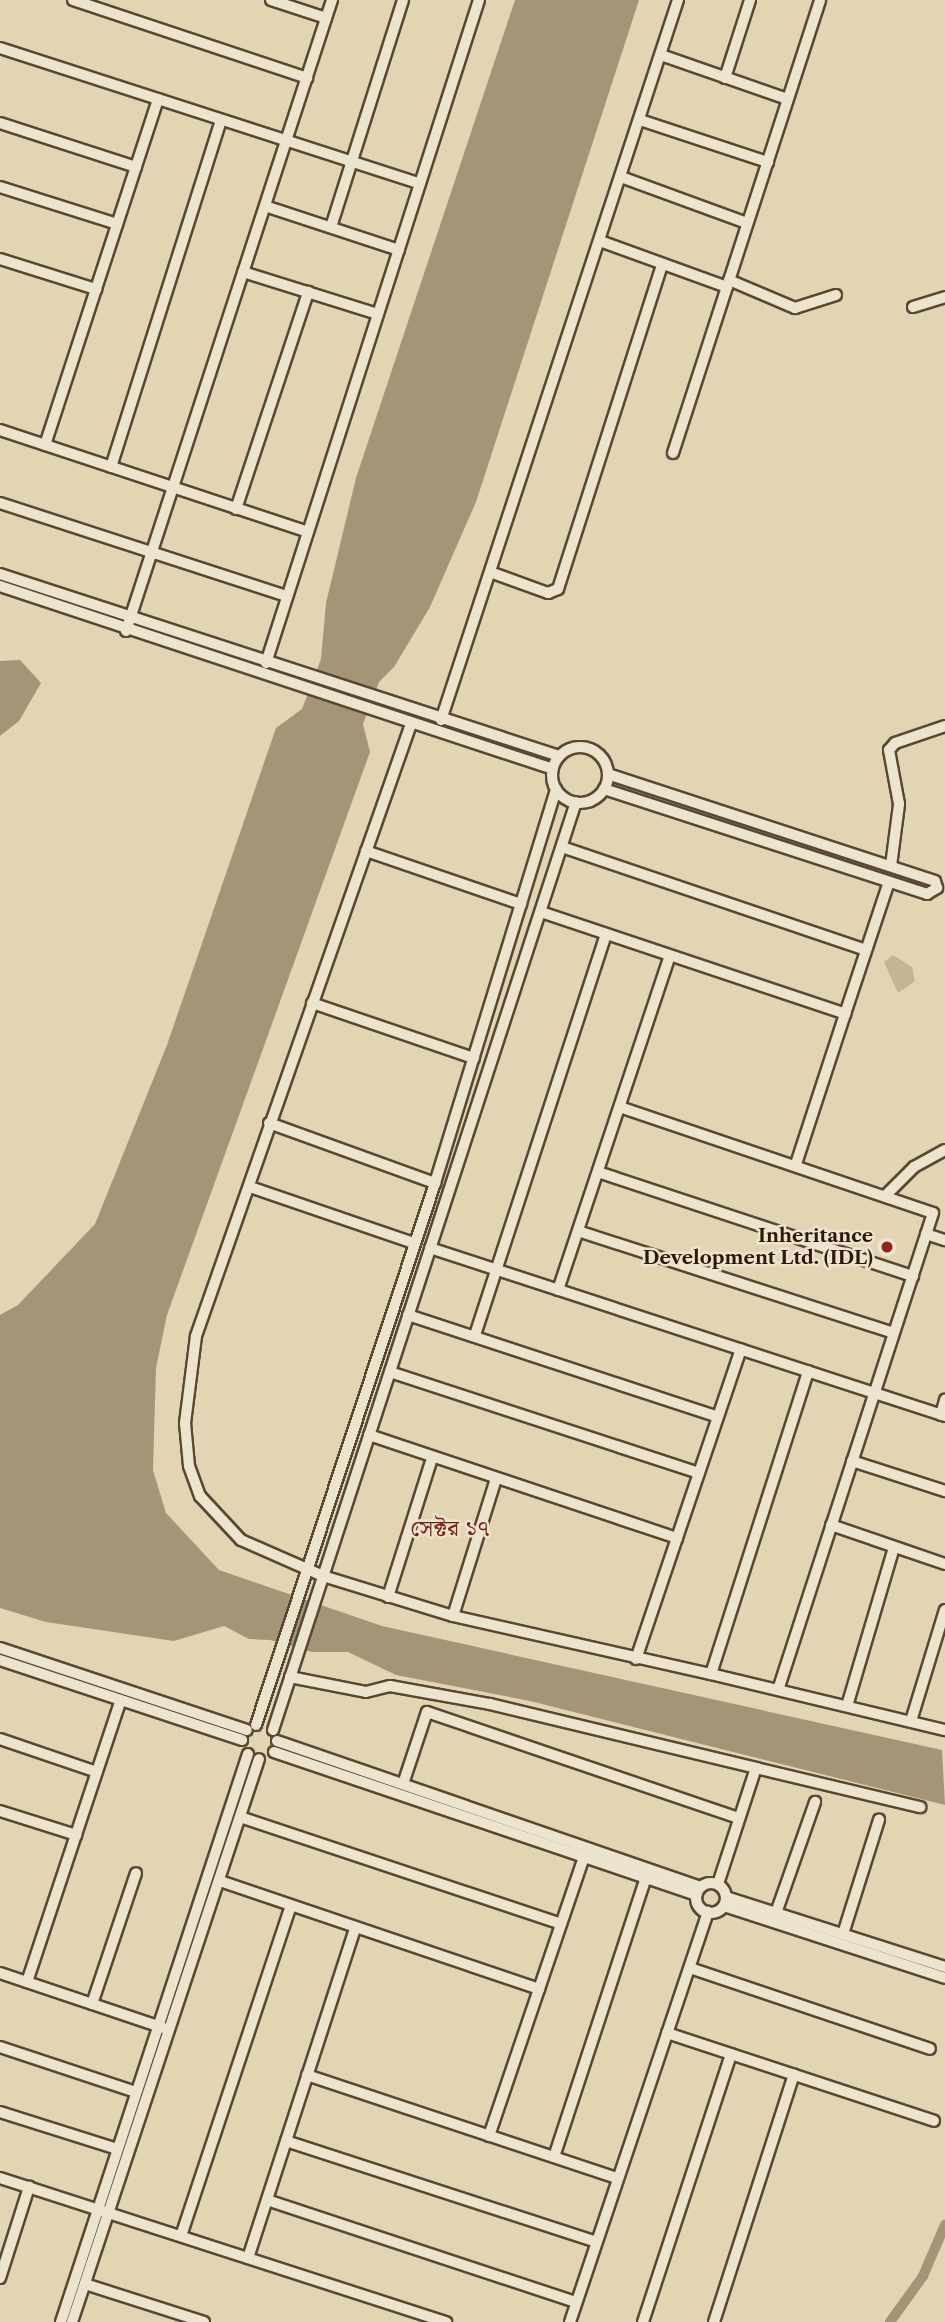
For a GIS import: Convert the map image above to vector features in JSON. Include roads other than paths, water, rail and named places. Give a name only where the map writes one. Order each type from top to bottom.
[{"type":"street","points":[[74,0],[307,78]]},
{"type":"street","points":[[271,0],[326,18]]},
{"type":"street","points":[[126,631],[332,0]]},
{"type":"street","points":[[331,227],[403,0]]},
{"type":"street","points":[[266,663],[479,0]]},
{"type":"street","points":[[442,720],[678,0]]},
{"type":"street","points":[[725,78],[750,0]]},
{"type":"street","points":[[673,453],[820,0]]},
{"type":"street","points":[[0,48],[420,184]]},
{"type":"street","points":[[661,55],[788,99]]},
{"type":"street","points":[[45,445],[158,99]]},
{"type":"street","points":[[111,467],[221,120]]},
{"type":"street","points":[[640,120],[768,162]]},
{"type":"street","points":[[0,123],[136,166]]},
{"type":"street","points":[[621,177],[747,223]]},
{"type":"street","points":[[0,187],[117,225]]},
{"type":"street","points":[[265,206],[399,250]]},
{"type":"street","points":[[600,242],[795,308],[836,295]]},
{"type":"street","points":[[0,259],[96,289]]},
{"type":"street","points":[[490,572],[548,593],[558,589],[662,265]]},
{"type":"street","points":[[243,272],[378,314]]},
{"type":"street","points":[[236,509],[308,292]]},
{"type":"street","points":[[913,307],[945,297]]},
{"type":"street","points":[[0,430],[308,532]]},
{"type":"street","points":[[0,503],[287,597]]},
{"type":"street","points":[[0,573],[177,635],[559,756]]},
{"type":"street","points":[[0,586],[172,647],[553,769]]},
{"type":"street","points":[[172,647],[177,635]]},
{"type":"street","points":[[411,724],[269,1124],[250,1187],[192,1352],[186,1402],[189,1466],[200,1496],[230,1531],[251,1547],[307,1573],[453,1616],[636,1659],[779,1688],[945,1730]]},
{"type":"street","points":[[891,866],[899,804],[889,750],[895,743],[945,726]]},
{"type":"street","points":[[61,2322],[248,1754],[248,1732],[274,1671],[435,1183],[556,789],[553,769],[559,756],[574,747],[592,749],[605,761],[608,774],[604,789],[592,800],[576,802],[556,789]]},
{"type":"street","points":[[604,789],[927,894],[937,888],[935,881],[608,774]]},
{"type":"street","points":[[72,2322],[259,1759],[275,1741],[290,1677],[576,802]]},
{"type":"street","points":[[562,847],[866,950]]},
{"type":"street","points":[[366,852],[521,904]]},
{"type":"street","points":[[796,1164],[889,881]]},
{"type":"street","points":[[541,912],[845,1014]]},
{"type":"street","points":[[475,1335],[606,934]]},
{"type":"street","points":[[558,1290],[670,956]]},
{"type":"street","points":[[312,1003],[474,1058]]},
{"type":"street","points":[[620,1107],[796,1164],[933,1213],[779,1688]]},
{"type":"street","points":[[269,1124],[435,1183]]},
{"type":"street","points":[[886,1195],[914,1167],[945,1150]]},
{"type":"street","points":[[598,1172],[913,1276]]},
{"type":"street","points":[[250,1187],[414,1243]]},
{"type":"street","points":[[578,1231],[893,1333]]},
{"type":"street","points":[[926,1234],[945,1240]]},
{"type":"street","points":[[430,1248],[943,1415],[945,1400]]},
{"type":"street","points":[[408,1315],[718,1417]]},
{"type":"street","points":[[636,1659],[741,1349]]},
{"type":"street","points":[[711,1674],[807,1371]]},
{"type":"street","points":[[390,1372],[699,1474]]},
{"type":"street","points":[[369,1435],[677,1538]]},
{"type":"street","points":[[388,1597],[432,1458]]},
{"type":"street","points":[[852,1461],[945,1491]]},
{"type":"street","points":[[453,1616],[496,1479]]},
{"type":"street","points":[[831,1525],[945,1564]]},
{"type":"street","points":[[847,1706],[894,1547]]},
{"type":"street","points":[[911,1721],[945,1610]]},
{"type":"street","points":[[0,1648],[403,1784],[698,1891]]},
{"type":"street","points":[[0,1660],[121,1700],[248,1732]]},
{"type":"street","points":[[290,1677],[366,1692],[390,1686],[490,1704],[920,1807]]},
{"type":"street","points":[[27,1982],[121,1700]]},
{"type":"street","points":[[403,1784],[427,1712],[738,1818]]},
{"type":"street","points":[[0,1739],[97,1772]]},
{"type":"street","points":[[275,1741],[646,1878],[698,1891],[718,1884]]},
{"type":"street","points":[[248,1754],[259,1759]]},
{"type":"street","points":[[756,1768],[718,1884],[725,1901],[945,1978]]},
{"type":"street","points":[[776,1913],[815,1802]]},
{"type":"street","points":[[0,1811],[76,1835]]},
{"type":"street","points":[[240,1817],[561,1924]]},
{"type":"street","points":[[843,1934],[879,1820]]},
{"type":"street","points":[[489,2136],[584,1857]]},
{"type":"street","points":[[92,2004],[136,1873]]},
{"type":"street","points":[[554,2157],[646,1878]]},
{"type":"street","points":[[220,1881],[539,1989]]},
{"type":"street","points":[[698,1891],[697,1904],[708,1912]]},
{"type":"street","points":[[570,2322],[708,1912],[725,1901],[776,1913],[945,1967]]},
{"type":"street","points":[[181,2236],[291,1906]]},
{"type":"street","points":[[247,2258],[355,1928]]},
{"type":"street","points":[[690,1968],[930,2049]]},
{"type":"street","points":[[0,1973],[170,2029]]},
{"type":"street","points":[[667,2033],[933,2120]]},
{"type":"street","points":[[0,2047],[136,2092]]},
{"type":"street","points":[[643,2322],[732,2054]]},
{"type":"street","points":[[714,2322],[794,2075]]},
{"type":"street","points":[[307,2076],[617,2178]]},
{"type":"street","points":[[0,2112],[117,2148]]},
{"type":"street","points":[[286,2141],[596,2242]]},
{"type":"street","points":[[0,2178],[428,2319],[446,2322]]},
{"type":"street","points":[[0,2278],[29,2187]]},
{"type":"street","points":[[267,2200],[576,2302]]},
{"type":"street","points":[[85,2284],[204,2322]]},
{"type":"waterway","points":[[890,2322],[923,2276],[945,2225]]},
{"type":"place","name":"Inheritance Development Ltd. (IDL)","points":[[887,1247]]},
{"type":"district","name":"সেক্টর ১৭","points":[[450,1528]]}]
